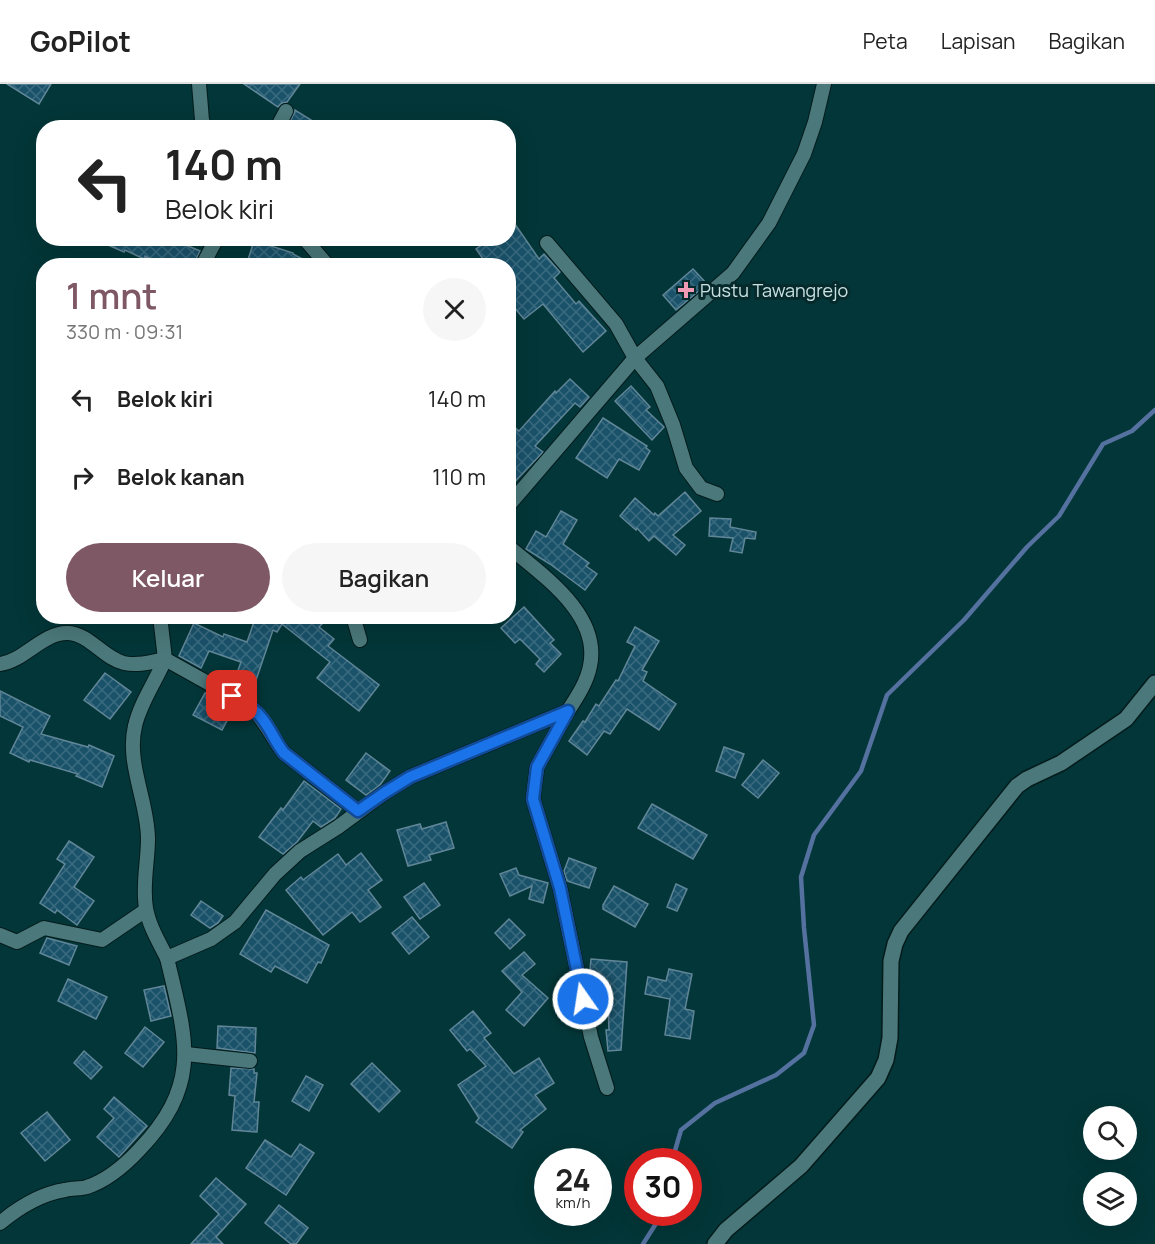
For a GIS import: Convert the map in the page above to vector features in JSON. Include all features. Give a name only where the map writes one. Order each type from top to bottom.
[{"type":"main road","points":[[715,1244],[726,1230],[801,1166],[879,1078],[886,1060],[890,1038],[891,961],[901,931],[1017,786],[1061,763],[1126,719],[1155,683]]},
{"type":"street","points":[[198,84],[202,120]]},
{"type":"street","points":[[516,497],[635,358],[733,273],[769,223],[804,154],[824,84]]},
{"type":"street","points":[[281,120],[286,111]]},
{"type":"street","points":[[547,243],[616,324],[635,358],[657,386],[670,417],[686,468],[701,488],[717,494]]},
{"type":"street","points":[[311,246],[321,258]]},
{"type":"street","points":[[516,553],[553,583],[571,603],[585,627],[590,645],[590,665],[582,688],[537,767],[533,799],[560,888],[591,1037],[607,1088]]},
{"type":"street","points":[[0,1223],[36,1198],[64,1190],[87,1187],[124,1166],[150,1138],[171,1107],[183,1074],[186,1054],[184,1029],[167,958],[152,929],[146,910],[144,894],[148,838],[133,750],[135,726],[141,708],[165,659],[161,624]]},
{"type":"street","points":[[355,624],[360,640]]},
{"type":"street","points":[[0,664],[13,660],[53,636],[67,633],[80,637],[122,663],[139,664],[165,659],[251,707],[261,716],[284,753],[358,811]]},
{"type":"street","points":[[167,958],[211,939],[235,922],[275,874],[300,851],[384,793],[410,777],[568,711]]},
{"type":"street","points":[[0,936],[17,942],[44,928],[102,940],[146,910]]},
{"type":"street","points":[[186,1054],[250,1061]]},
{"type":"building","points":[[7,84],[51,84],[39,104]]},
{"type":"building","points":[[244,84],[300,84],[287,102],[278,107]]},
{"type":"building","points":[[295,110],[311,120],[291,120]]},
{"type":"building","points":[[516,226],[539,259],[544,254],[560,272],[554,278],[576,304],[579,301],[606,331],[583,352],[543,304],[524,319],[516,310],[516,258],[482,258],[476,249],[480,246],[516,246]]},
{"type":"building","points":[[110,246],[188,246],[200,251],[197,258],[149,258],[145,256],[142,258],[125,250],[124,252]]},
{"type":"building","points":[[252,246],[271,246],[301,258],[249,258]]},
{"type":"building","name":"Pustu Tawangrejo","points":[[693,269],[707,284],[676,310],[663,295]]},
{"type":"building","points":[[570,379],[589,397],[580,407],[575,403],[535,446],[543,452],[516,481],[516,429],[519,431],[555,391],[556,393]]},
{"type":"building","points":[[631,386],[650,407],[646,410],[664,427],[652,440],[615,401]]},
{"type":"building","points":[[603,418],[647,446],[646,448],[650,451],[639,470],[619,459],[607,478],[576,458]]},
{"type":"building","points":[[685,492],[701,511],[673,535],[685,545],[676,555],[654,536],[649,541],[637,528],[636,530],[620,516],[635,498],[658,516]]},
{"type":"building","points":[[561,511],[577,520],[563,544],[589,563],[586,566],[597,574],[585,590],[526,549],[536,531],[546,537]]},
{"type":"building","points":[[710,518],[731,519],[730,527],[756,532],[755,539],[745,538],[742,553],[730,551],[733,538],[709,536]]},
{"type":"building","points":[[524,607],[554,640],[550,643],[561,654],[544,672],[536,664],[540,659],[520,639],[515,643],[501,628],[505,624],[516,624],[516,614]]},
{"type":"building","points":[[194,624],[223,637],[224,634],[247,642],[253,624],[282,624],[277,632],[273,630],[254,686],[235,679],[241,662],[209,651],[201,668],[179,656]]},
{"type":"building","points":[[282,624],[322,624],[319,627],[334,639],[328,646],[379,685],[359,711],[317,678],[330,662]]},
{"type":"building","points":[[635,627],[659,641],[642,670],[647,672],[643,681],[676,704],[659,730],[627,709],[610,734],[604,731],[587,755],[569,741],[596,704],[599,706],[616,680],[618,681],[635,646],[627,642]]},
{"type":"building","points":[[105,673],[131,692],[110,719],[84,700]]},
{"type":"building","points":[[0,691],[50,716],[41,734],[88,747],[89,745],[114,756],[102,787],[76,776],[78,774],[30,760],[29,762],[10,753],[23,727],[0,716]]},
{"type":"building","points":[[205,693],[234,708],[222,730],[193,715]]},
{"type":"building","points":[[724,747],[744,754],[735,778],[716,771]]},
{"type":"building","points":[[366,753],[390,771],[380,785],[366,795],[346,780]]},
{"type":"building","points":[[763,760],[779,773],[758,798],[742,785]]},
{"type":"building","points":[[304,781],[341,809],[335,818],[321,827],[313,821],[297,842],[283,854],[259,837]]},
{"type":"building","points":[[652,804],[707,835],[693,859],[638,828]]},
{"type":"building","points":[[446,822],[454,848],[429,855],[431,860],[408,866],[397,830],[420,824],[422,829]]},
{"type":"building","points":[[69,841],[94,857],[74,887],[94,901],[77,925],[57,910],[55,913],[40,903],[65,864],[57,859]]},
{"type":"building","points":[[361,853],[382,880],[368,890],[381,907],[360,922],[352,912],[323,935],[286,890],[301,877],[303,880],[338,854],[346,865]]},
{"type":"building","points":[[569,858],[596,868],[589,888],[567,881],[564,871]]},
{"type":"building","points":[[516,868],[519,875],[548,883],[543,903],[529,899],[532,886],[510,896],[500,874]]},
{"type":"building","points":[[424,883],[440,905],[420,919],[404,897]]},
{"type":"building","points":[[676,884],[687,889],[677,911],[667,907]]},
{"type":"building","points":[[614,886],[648,904],[635,927],[603,909]]},
{"type":"building","points":[[201,901],[223,916],[210,928],[191,915]]},
{"type":"building","points":[[266,910],[329,945],[321,963],[318,962],[307,983],[275,966],[271,972],[240,954]]},
{"type":"building","points":[[412,917],[429,937],[409,954],[392,933]]},
{"type":"building","points":[[509,919],[525,935],[510,949],[495,933]]},
{"type":"building","points":[[47,938],[77,946],[69,965],[40,953]]},
{"type":"building","points":[[524,952],[535,964],[522,975],[548,998],[524,1026],[506,1010],[522,992],[502,971]]},
{"type":"building","points":[[591,959],[627,962],[621,1050],[608,1051],[607,982],[589,981]]},
{"type":"building","points":[[669,969],[692,974],[685,1009],[694,1011],[690,1039],[665,1035],[670,999],[645,994],[648,977],[666,981]]},
{"type":"building","points":[[68,979],[107,997],[96,1019],[58,1001]]},
{"type":"building","points":[[164,986],[171,1016],[151,1021],[144,990]]},
{"type":"building","points":[[473,1011],[491,1033],[484,1038],[514,1074],[539,1058],[554,1083],[535,1095],[546,1109],[520,1130],[523,1132],[512,1148],[476,1122],[479,1118],[458,1085],[486,1066],[470,1049],[467,1051],[450,1030]]},
{"type":"building","points":[[218,1026],[256,1028],[255,1053],[217,1048]]},
{"type":"building","points":[[145,1027],[164,1042],[143,1067],[125,1053]]},
{"type":"building","points":[[84,1051],[102,1067],[91,1079],[74,1063]]},
{"type":"building","points":[[372,1063],[400,1091],[379,1112],[351,1084]]},
{"type":"building","points":[[231,1068],[254,1069],[254,1073],[257,1073],[254,1102],[259,1102],[257,1132],[232,1130],[235,1096],[229,1095]]},
{"type":"building","points":[[306,1076],[323,1085],[309,1111],[292,1101]]},
{"type":"building","points":[[114,1097],[147,1126],[119,1157],[97,1137],[114,1118],[104,1109]]},
{"type":"building","points":[[47,1112],[70,1140],[45,1161],[21,1133]]},
{"type":"building","points":[[265,1140],[291,1157],[300,1144],[314,1153],[286,1195],[246,1168]]},
{"type":"building","points":[[216,1178],[246,1204],[216,1237],[223,1244],[191,1244],[219,1214],[200,1196]]},
{"type":"building","points":[[279,1205],[308,1228],[296,1244],[291,1244],[265,1223]]},
{"type":"waterway","points":[[676,1148],[681,1130],[715,1103],[776,1075],[804,1053],[814,1025],[801,877],[814,835],[861,771],[887,695],[964,620],[1027,547],[1059,516],[1103,444],[1132,431],[1155,410]]},
{"type":"waterway","points":[[643,1244],[654,1226]]},
{"type":"place","name":"Pustu Tawangrejo","points":[[686,290]]},
{"type":"route","points":[[232,696],[261,716],[284,753],[358,811],[410,777],[568,711],[537,767],[533,799],[560,888],[583,999]]}]
